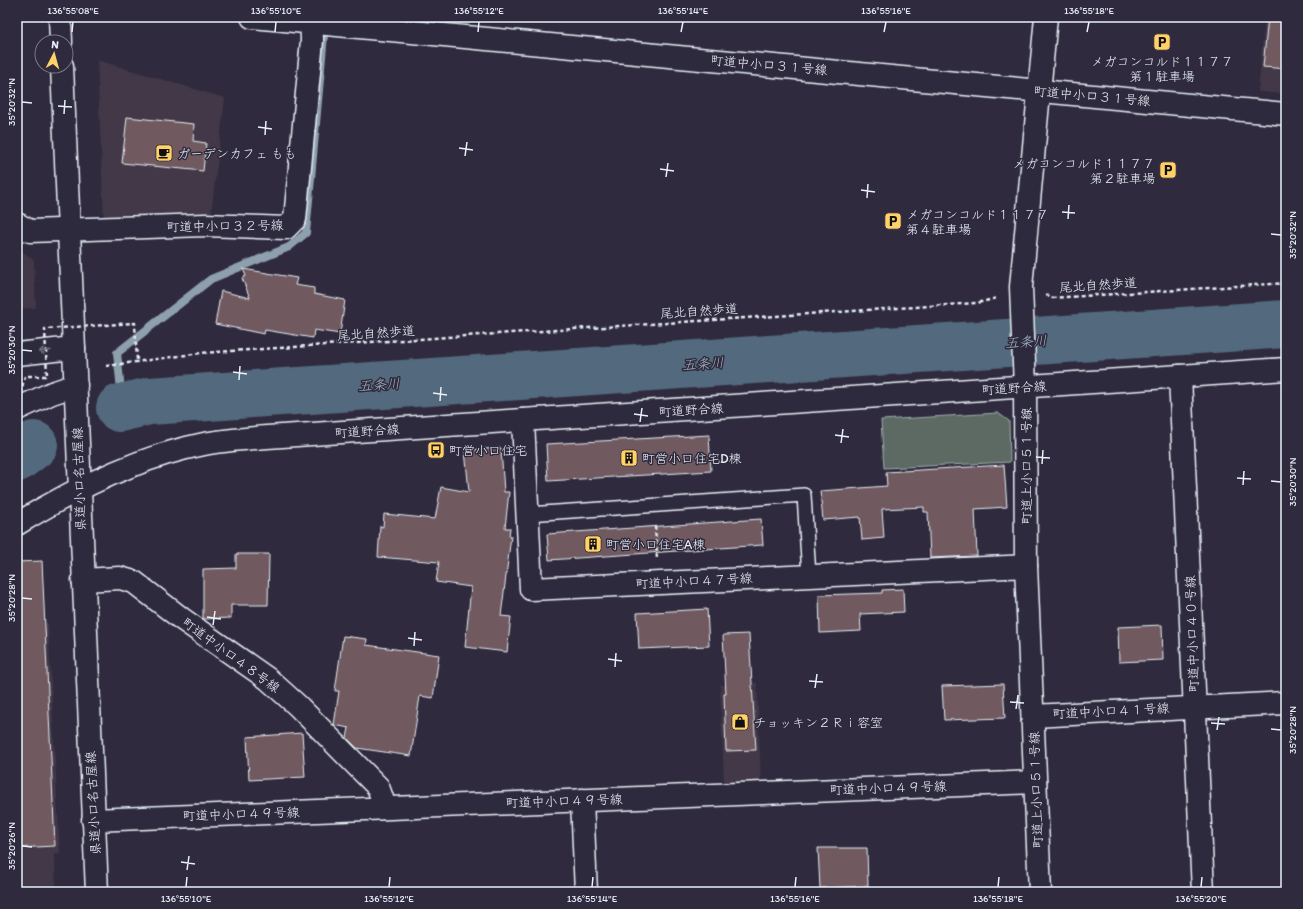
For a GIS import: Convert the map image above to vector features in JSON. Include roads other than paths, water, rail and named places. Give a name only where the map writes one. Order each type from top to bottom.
[{"type":"street","points":[[60,17],[61,34]]},
{"type":"street","name":"町道中小口３１号線","points":[[252,17],[311,19],[1286,114]]},
{"type":"street","name":"町道上小口５１号線","points":[[1040,892],[1026,566],[1025,381],[1021,294],[1046,17]]},
{"type":"street","name":"町道中小口３２号線","points":[[17,224],[30,231],[205,225],[286,228],[295,219],[312,40],[311,19]]},
{"type":"street","name":"県道小口名古屋線","points":[[62,74],[96,892]]},
{"type":"street","points":[[17,354],[74,348]]},
{"type":"street","name":"町道野合線","points":[[17,524],[80,481],[204,444],[267,437],[523,420],[1025,381],[1180,376],[1286,369]]},
{"type":"street","name":"町道中小口４０号線","points":[[1180,376],[1203,892]]},
{"type":"street","points":[[17,408],[52,393],[76,385]]},
{"type":"street","name":"町道中小口４７号線","points":[[523,420],[531,589],[1026,566]]},
{"type":"street","name":"町道中小口４８号線","points":[[83,580],[120,578],[134,582],[182,619],[268,678],[298,706],[378,787],[382,798],[383,808]]},
{"type":"street","name":"町道中小口４１号線","points":[[1032,716],[1195,706],[1286,703]]},
{"type":"street","name":"町道中小口４９号線","points":[[93,820],[1035,782]]},
{"type":"street","points":[[582,800],[586,892]]},
{"type":"lane","points":[[528,514],[804,495],[809,576]]},
{"type":"waterway","points":[[123,408],[117,353],[211,279],[289,247],[306,233],[325,24]]},
{"type":"waterway","name":"五条川","points":[[120,408],[150,401],[1286,324]]},
{"type":"waterway","name":"五条川","points":[[17,458],[34,445]]},
{"type":"place","name":"メガコンコルド１１７７ 第１駐車場","points":[[1162,42]]},
{"type":"place","name":"ガーデンカフェ もも","points":[[164,153]]},
{"type":"place","name":"メガコンコルド１１７７ 第２駐車場","points":[[1168,170]]},
{"type":"place","name":"メガコンコルド１１７７ 第４駐車場","points":[[893,221]]},
{"type":"place","name":"町営小口住宅","points":[[436,450]]},
{"type":"place","name":"町営小口住宅D棟","points":[[629,458]]},
{"type":"place","name":"町営小口住宅A棟","points":[[593,544]]},
{"type":"place","name":"チョッキン２Ｒｉ容室","points":[[740,722]]}]
